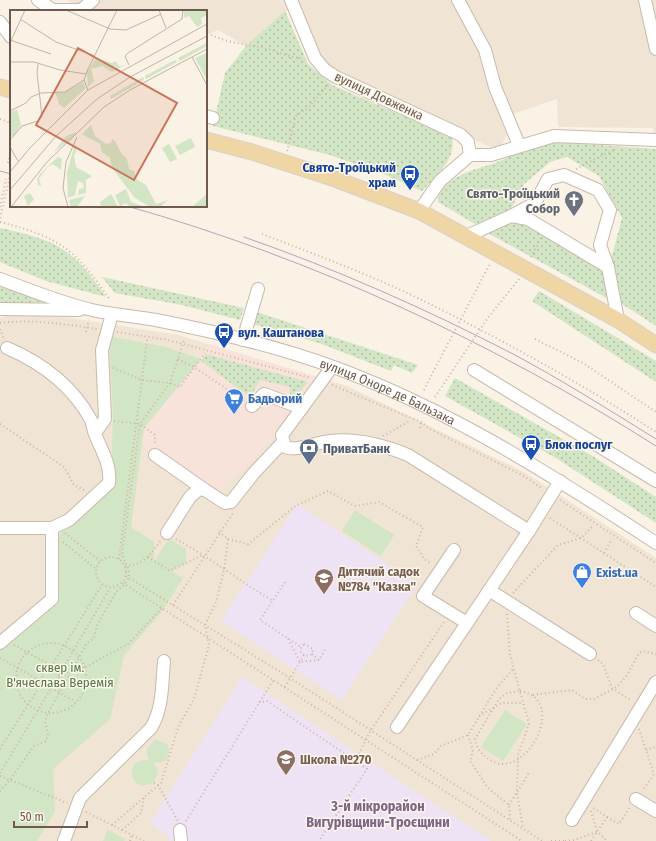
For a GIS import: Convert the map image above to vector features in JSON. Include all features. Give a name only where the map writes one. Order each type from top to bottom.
[{"type":"main road","points":[[0,87],[10,90]]},
{"type":"main road","points":[[207,140],[252,152],[335,179],[419,212],[467,236],[618,320],[656,345]]},
{"type":"street","points":[[38,0],[53,10],[81,10],[93,0]]},
{"type":"street","name":"вулиця Довженка","points":[[291,0],[315,58],[325,70],[336,77],[461,135],[468,142],[470,155]]},
{"type":"street","points":[[458,0],[485,50],[494,87],[519,145]]},
{"type":"street","points":[[645,0],[656,49]]},
{"type":"street","points":[[0,22],[10,36]]},
{"type":"street","points":[[419,212],[440,181],[470,155],[491,155],[519,145],[554,136],[656,140]]},
{"type":"street","points":[[467,236],[511,216],[535,203],[548,179],[564,175],[598,190],[610,210],[600,245],[608,268],[618,320]]},
{"type":"street","points":[[511,216],[528,219],[608,268]]},
{"type":"street","name":"вулиця Оноре де Бальзака","points":[[0,279],[90,315]]},
{"type":"street","points":[[243,340],[258,289]]},
{"type":"street","name":"вулиця Оноре де Бальзака","points":[[0,310],[90,315],[112,314],[154,319],[295,354],[332,367],[362,378],[440,413],[560,481],[656,543]]},
{"type":"street","points":[[94,433],[105,419],[104,364],[102,350],[112,314]]},
{"type":"street","points":[[0,528],[53,529],[69,520],[109,483],[110,471],[94,433],[92,421],[69,388],[39,364],[6,348]]},
{"type":"street","points":[[332,367],[282,435],[285,447],[289,449],[330,441],[370,443],[408,455],[529,531]]},
{"type":"street","points":[[474,370],[656,481]]},
{"type":"street","points":[[252,406],[264,394],[302,408]]},
{"type":"street","points":[[155,454],[204,490],[225,503],[234,504],[253,474],[283,442]]},
{"type":"street","points":[[397,727],[529,531],[560,481]]},
{"type":"street","points":[[167,533],[190,497],[199,489],[204,490]]},
{"type":"street","points":[[2,641],[52,599],[53,529]]},
{"type":"street","points":[[454,550],[423,596],[467,623]]},
{"type":"street","points":[[489,590],[590,654]]},
{"type":"street","points":[[636,613],[656,626]]},
{"type":"street","points":[[64,841],[80,798],[151,728],[155,722],[159,711],[164,662]]},
{"type":"street","points":[[572,820],[656,682]]},
{"type":"street","points":[[636,798],[656,811]]},
{"type":"path","points":[[211,35],[223,40],[264,48],[296,58],[315,58]]},
{"type":"path","points":[[287,151],[296,116],[310,106],[336,77]]},
{"type":"path","points":[[0,119],[10,123]]},
{"type":"path","points":[[564,175],[633,139]]},
{"type":"path","points":[[8,163],[10,154]]},
{"type":"path","points":[[0,218],[10,175]]},
{"type":"path","points":[[0,207],[6,179]]},
{"type":"path","points":[[0,222],[32,230],[55,240],[66,247],[92,274],[110,300]]},
{"type":"path","points":[[531,257],[545,230]]},
{"type":"path","points":[[262,234],[338,263],[429,303],[540,360],[656,432]]},
{"type":"path","points":[[424,390],[492,260]]},
{"type":"path","points":[[435,397],[480,330],[521,276]]},
{"type":"path","points":[[86,332],[90,315]]},
{"type":"path","points":[[0,323],[14,321],[87,328],[183,344],[322,381],[421,422],[430,429],[524,476],[656,562]]},
{"type":"path","points":[[535,339],[583,363],[656,412]]},
{"type":"path","points":[[118,559],[147,340]]},
{"type":"path","points":[[0,791],[10,780],[34,746],[46,741],[48,735],[45,721],[48,713],[87,643],[94,638],[97,625],[116,592],[124,584],[127,577],[129,571],[122,554],[140,424],[170,383],[184,340]]},
{"type":"path","points":[[104,364],[142,380],[170,383],[180,387],[205,353]]},
{"type":"path","points":[[178,359],[194,367],[252,406]]},
{"type":"path","points":[[105,419],[136,425],[140,424]]},
{"type":"path","points":[[370,443],[408,422]]},
{"type":"path","points":[[420,428],[421,422]]},
{"type":"path","points":[[0,424],[64,467],[74,485],[95,496]]},
{"type":"path","points":[[140,424],[155,435],[155,454]]},
{"type":"path","points":[[219,532],[228,539],[248,544],[297,505],[328,491],[355,506],[378,502],[423,527],[416,546],[424,558],[440,570]]},
{"type":"path","points":[[174,605],[219,532],[234,504]]},
{"type":"path","points":[[541,512],[656,587]]},
{"type":"path","points":[[523,828],[517,793],[517,761],[528,724],[510,655],[506,601],[558,545],[581,538],[593,526]]},
{"type":"path","points":[[53,529],[100,561]]},
{"type":"path","points":[[53,529],[96,570]]},
{"type":"path","points":[[125,566],[137,564],[148,558],[167,533],[204,555],[273,602]]},
{"type":"path","points":[[112,825],[161,783],[179,725],[194,699],[209,645],[205,624],[216,602],[224,570],[228,539]]},
{"type":"path","points":[[604,553],[612,539]]},
{"type":"path","points":[[148,558],[170,571],[204,555]]},
{"type":"path","points":[[522,841],[274,679],[124,584],[110,588],[102,585],[96,578],[96,570],[100,561],[109,557],[118,559],[125,566],[127,577],[290,678],[542,841]]},
{"type":"path","points":[[286,582],[260,620],[301,647]]},
{"type":"path","points":[[0,749],[42,681],[42,674],[51,667],[102,585]]},
{"type":"path","points":[[0,773],[52,687],[58,681],[59,675],[110,588]]},
{"type":"path","points":[[59,675],[84,668],[128,644],[162,608]]},
{"type":"path","points":[[355,761],[371,730],[450,612]]},
{"type":"path","points":[[288,638],[300,662]]},
{"type":"path","points":[[2,641],[26,652],[57,671],[59,675]]},
{"type":"path","points":[[46,643],[64,645],[73,651],[84,668],[86,683],[84,690],[76,702],[63,711],[48,713],[38,710],[28,704],[19,692],[16,685],[17,667],[26,652],[33,647],[46,643]]},
{"type":"path","points":[[301,647],[304,644],[313,649],[312,654]]},
{"type":"path","points":[[301,647],[301,654],[304,655]]},
{"type":"path","points":[[319,660],[325,650]]},
{"type":"path","points":[[533,695],[541,705],[543,720],[538,734],[523,757],[517,761],[505,764],[495,763],[483,756],[476,745],[475,739],[494,707],[507,693],[520,691],[533,695],[572,690],[585,699],[594,698],[612,688],[617,687],[627,675],[639,653],[644,651],[656,654]]},
{"type":"path","points":[[304,655],[306,656],[312,654]]},
{"type":"path","points":[[312,654],[319,660]]},
{"type":"path","points":[[590,654],[603,664],[612,688],[638,712],[646,750],[654,774]]},
{"type":"path","points":[[285,687],[304,655]]},
{"type":"path","points":[[0,658],[76,702]]},
{"type":"path","points":[[300,662],[319,660]]},
{"type":"path","points":[[417,760],[434,754],[441,746],[468,735],[496,689],[514,668]]},
{"type":"path","points":[[154,783],[158,785],[169,808],[182,827],[274,679]]},
{"type":"path","points":[[259,702],[267,701],[367,769],[319,841]]},
{"type":"path","points":[[478,717],[502,703],[523,703]]},
{"type":"path","points":[[468,735],[473,750],[470,761],[488,788],[509,805]]},
{"type":"path","points":[[646,750],[656,747]]},
{"type":"path","points":[[510,820],[509,805],[530,771]]},
{"type":"path","points":[[607,841],[597,832],[589,806],[619,824],[656,771]]},
{"type":"path","points":[[122,830],[141,813],[145,797]]},
{"type":"path","points":[[591,841],[607,817]]},
{"type":"path","points":[[551,841],[560,839],[566,841],[574,840],[597,832]]},
{"type":"path","points":[[130,841],[132,835]]},
{"type":"shaded area","points":[[67,0],[656,0],[656,141],[653,128],[558,127],[557,99],[504,117],[509,130],[502,145],[492,148],[326,71],[291,7],[246,46],[218,30],[207,35],[207,10],[82,10]]},
{"type":"shaded area","points":[[12,315],[64,317],[178,335],[347,386],[526,473],[656,558],[656,841],[0,841],[0,317]]},
{"type":"shaded area","points":[[209,344],[320,378],[254,460],[214,492],[142,444],[144,428]]},
{"type":"shaded area","name":"Дитячий садок №784 \"Казка\"","points":[[297,504],[418,584],[341,700],[221,621]]},
{"type":"shaded area","name":"Школа №270","points":[[242,677],[492,841],[168,841],[170,838],[150,823]]},
{"type":"green space","points":[[285,11],[308,64],[332,85],[452,137],[453,145],[448,160],[439,174],[422,191],[381,173],[330,155],[213,126],[225,73],[246,46]]},
{"type":"green space","points":[[556,142],[656,149],[656,326],[622,304],[612,256],[622,218],[599,176],[567,157],[550,162],[524,184],[508,214],[495,220],[475,224],[438,202],[444,187],[460,176],[499,161],[528,147]]},
{"type":"green space","points":[[509,220],[528,223],[605,269],[612,301],[486,232]]},
{"type":"green space","points":[[0,228],[36,237],[62,249],[83,267],[106,297],[46,281],[0,262]]},
{"type":"green space","points":[[102,277],[244,308],[240,320],[182,305],[115,293]]},
{"type":"green space","points":[[0,284],[48,302],[0,304]]},
{"type":"green space","points":[[539,291],[656,361],[656,382],[532,301]]},
{"type":"green space","points":[[257,312],[418,365],[412,373],[394,365],[391,371],[319,343],[253,324]]},
{"type":"green space","name":"сквер ім. В'ячеслава Веремія","points":[[109,336],[166,347],[201,359],[144,428],[131,527],[154,542],[154,561],[169,539],[186,549],[186,563],[171,571],[183,578],[163,610],[124,655],[110,719],[53,769],[55,811],[37,841],[0,841],[0,650],[55,600],[56,544],[64,527],[111,484],[113,414]]},
{"type":"green space","points":[[206,354],[308,382],[294,398],[290,395],[290,387],[260,380],[250,397],[201,361]]},
{"type":"green space","points":[[455,378],[594,457],[656,497],[656,523],[556,458],[445,396]]},
{"type":"green space","points":[[355,510],[394,535],[381,556],[342,531]]},
{"type":"green space","points":[[505,710],[527,724],[503,761],[481,747]]},
{"type":"green space","points":[[155,740],[166,743],[169,748],[169,753],[163,762],[154,763],[158,771],[154,783],[142,786],[136,783],[133,778],[132,769],[139,761],[150,761],[147,756],[147,748]]},
{"type":"green space","points":[[108,830],[125,839],[124,841],[103,841]]},
{"type":"tram line","points":[[0,171],[10,174]]},
{"type":"tram line","points":[[130,207],[197,227],[265,251],[400,307],[466,338],[530,372],[594,408],[656,446]]},
{"type":"tram line","points":[[244,237],[347,276],[480,337],[549,374],[656,439]]},
{"type":"place","name":"Свято-Троїцький храм","points":[[410,191]]},
{"type":"place","name":"Свято-Троїцький Собор","points":[[574,217]]},
{"type":"place","name":"вул. Каштанова","points":[[224,349]]},
{"type":"place","name":"Бадьорий","points":[[234,415]]},
{"type":"place","name":"Блок послуг","points":[[531,461]]},
{"type":"place","name":"ПриватБанк","points":[[309,465]]},
{"type":"place","name":"Exist.ua","points":[[582,589]]},
{"type":"place","name":"Дитячий садок №784 \"Казка\"","points":[[324,595]]},
{"type":"place","name":"Школа №270","points":[[286,776]]},
{"type":"district","name":"3-й мікрорайон Вигурівщини-Троєщини","points":[[378,814]]}]
